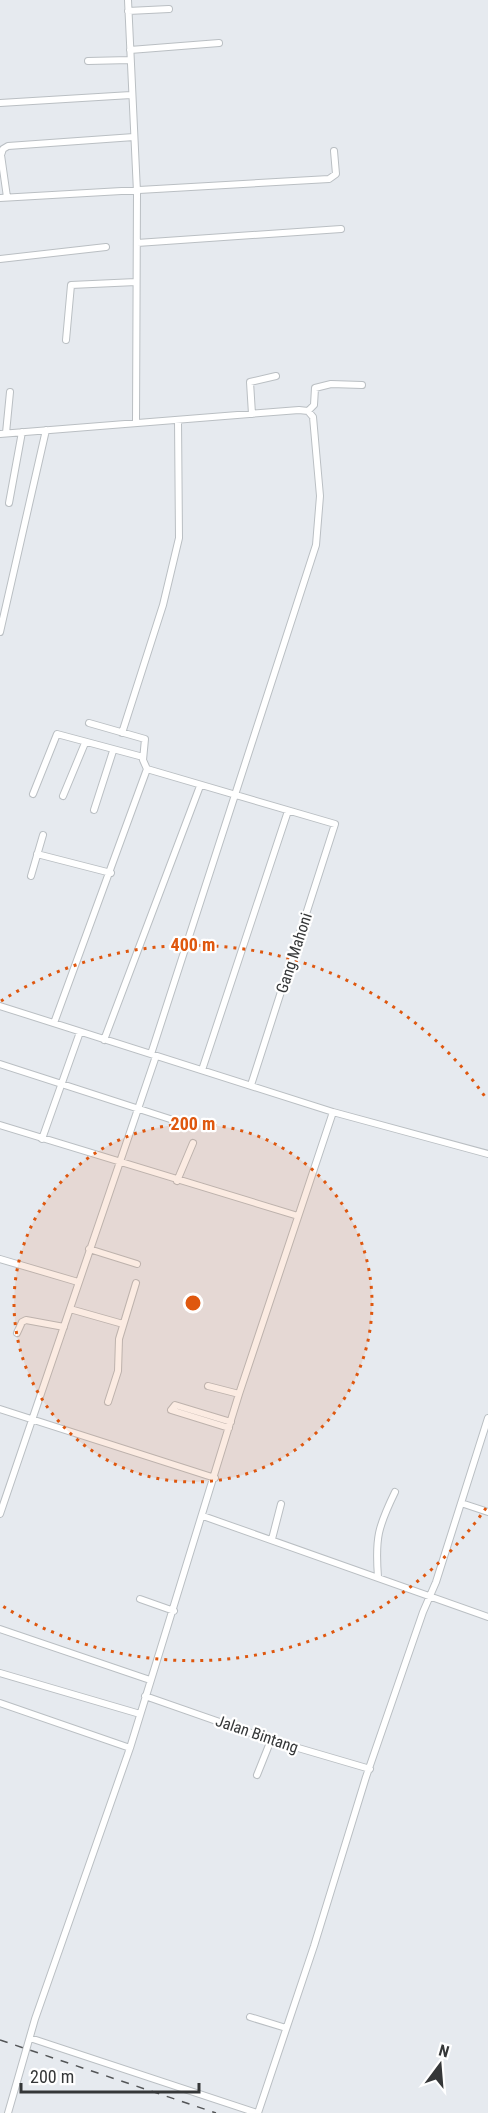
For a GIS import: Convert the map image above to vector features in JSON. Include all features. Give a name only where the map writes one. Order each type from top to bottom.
[{"type":"street","points":[[134,0],[128,0],[128,11],[137,192],[136,423]]},
{"type":"street","points":[[128,11],[169,9]]},
{"type":"street","points":[[129,51],[219,43]]},
{"type":"street","points":[[88,61],[130,60]]},
{"type":"street","points":[[0,103],[131,95]]},
{"type":"street","points":[[135,137],[8,146],[1,155],[3,197],[137,192],[329,179],[336,174],[334,151]]},
{"type":"street","points":[[137,243],[341,229]]},
{"type":"street","points":[[0,259],[106,247]]},
{"type":"street","points":[[66,340],[71,285],[136,282]]},
{"type":"street","points":[[252,414],[250,382],[276,376]]},
{"type":"street","points":[[10,392],[3,434],[308,411],[314,407],[315,388],[331,384],[362,385]]},
{"type":"street","points":[[0,1514],[119,1164],[319,533],[318,462],[313,417],[308,411]]},
{"type":"street","points":[[122,733],[163,605],[179,538],[178,420]]},
{"type":"street","points":[[0,632],[46,430]]},
{"type":"street","points":[[9,503],[22,432]]},
{"type":"street","points":[[54,1023],[68,980],[111,873],[147,769],[143,758],[145,739],[89,723]]},
{"type":"street","points":[[33,794],[55,736],[60,734],[143,758]]},
{"type":"street","points":[[63,796],[86,743]]},
{"type":"street","points":[[94,810],[113,751]]},
{"type":"street","points":[[147,769],[288,811],[202,1070]]},
{"type":"street","points":[[104,1040],[200,786]]},
{"type":"street","name":"Gang Mahoni","points":[[251,1085],[335,828],[332,822],[288,811]]},
{"type":"street","points":[[31,876],[43,835]]},
{"type":"street","points":[[37,854],[111,873]]},
{"type":"street","points":[[0,1006],[333,1112],[488,1154]]},
{"type":"street","points":[[42,1139],[80,1032]]},
{"type":"street","points":[[0,1065],[170,1119]]},
{"type":"street","points":[[8,2113],[30,2038],[130,1748],[239,1394],[333,1112]]},
{"type":"street","points":[[0,1125],[119,1164],[298,1216]]},
{"type":"street","points":[[177,1180],[193,1143]]},
{"type":"street","points":[[89,1249],[137,1264]]},
{"type":"street","points":[[0,1259],[78,1282]]},
{"type":"street","points":[[108,1402],[118,1371],[117,1349],[136,1283]]},
{"type":"street","points":[[70,1309],[123,1324]]},
{"type":"street","points":[[17,1333],[22,1322],[26,1320],[64,1327]]},
{"type":"street","points":[[207,1386],[239,1394]]},
{"type":"street","points":[[175,1405],[230,1425],[171,1410],[175,1405]]},
{"type":"street","points":[[0,1409],[215,1478]]},
{"type":"street","points":[[30,2038],[257,2113],[314,1946],[370,1769],[423,1612],[431,1597],[488,1418]]},
{"type":"street","points":[[378,1577],[377,1538],[380,1523],[395,1492]]},
{"type":"street","points":[[461,1503],[488,1512]]},
{"type":"street","points":[[272,1539],[281,1504]]},
{"type":"street","points":[[203,1516],[488,1617]]},
{"type":"street","points":[[140,1599],[174,1611]]},
{"type":"street","points":[[0,1629],[150,1680]]},
{"type":"street","points":[[0,1673],[140,1714]]},
{"type":"street","name":"Jalan Bintang","points":[[145,1696],[272,1740],[370,1769]]},
{"type":"street","points":[[0,1703],[130,1748]]},
{"type":"street","points":[[257,1775],[272,1740]]},
{"type":"street","points":[[249,2017],[286,2028]]},
{"type":"railway","points":[[0,2040],[216,2113]]}]
